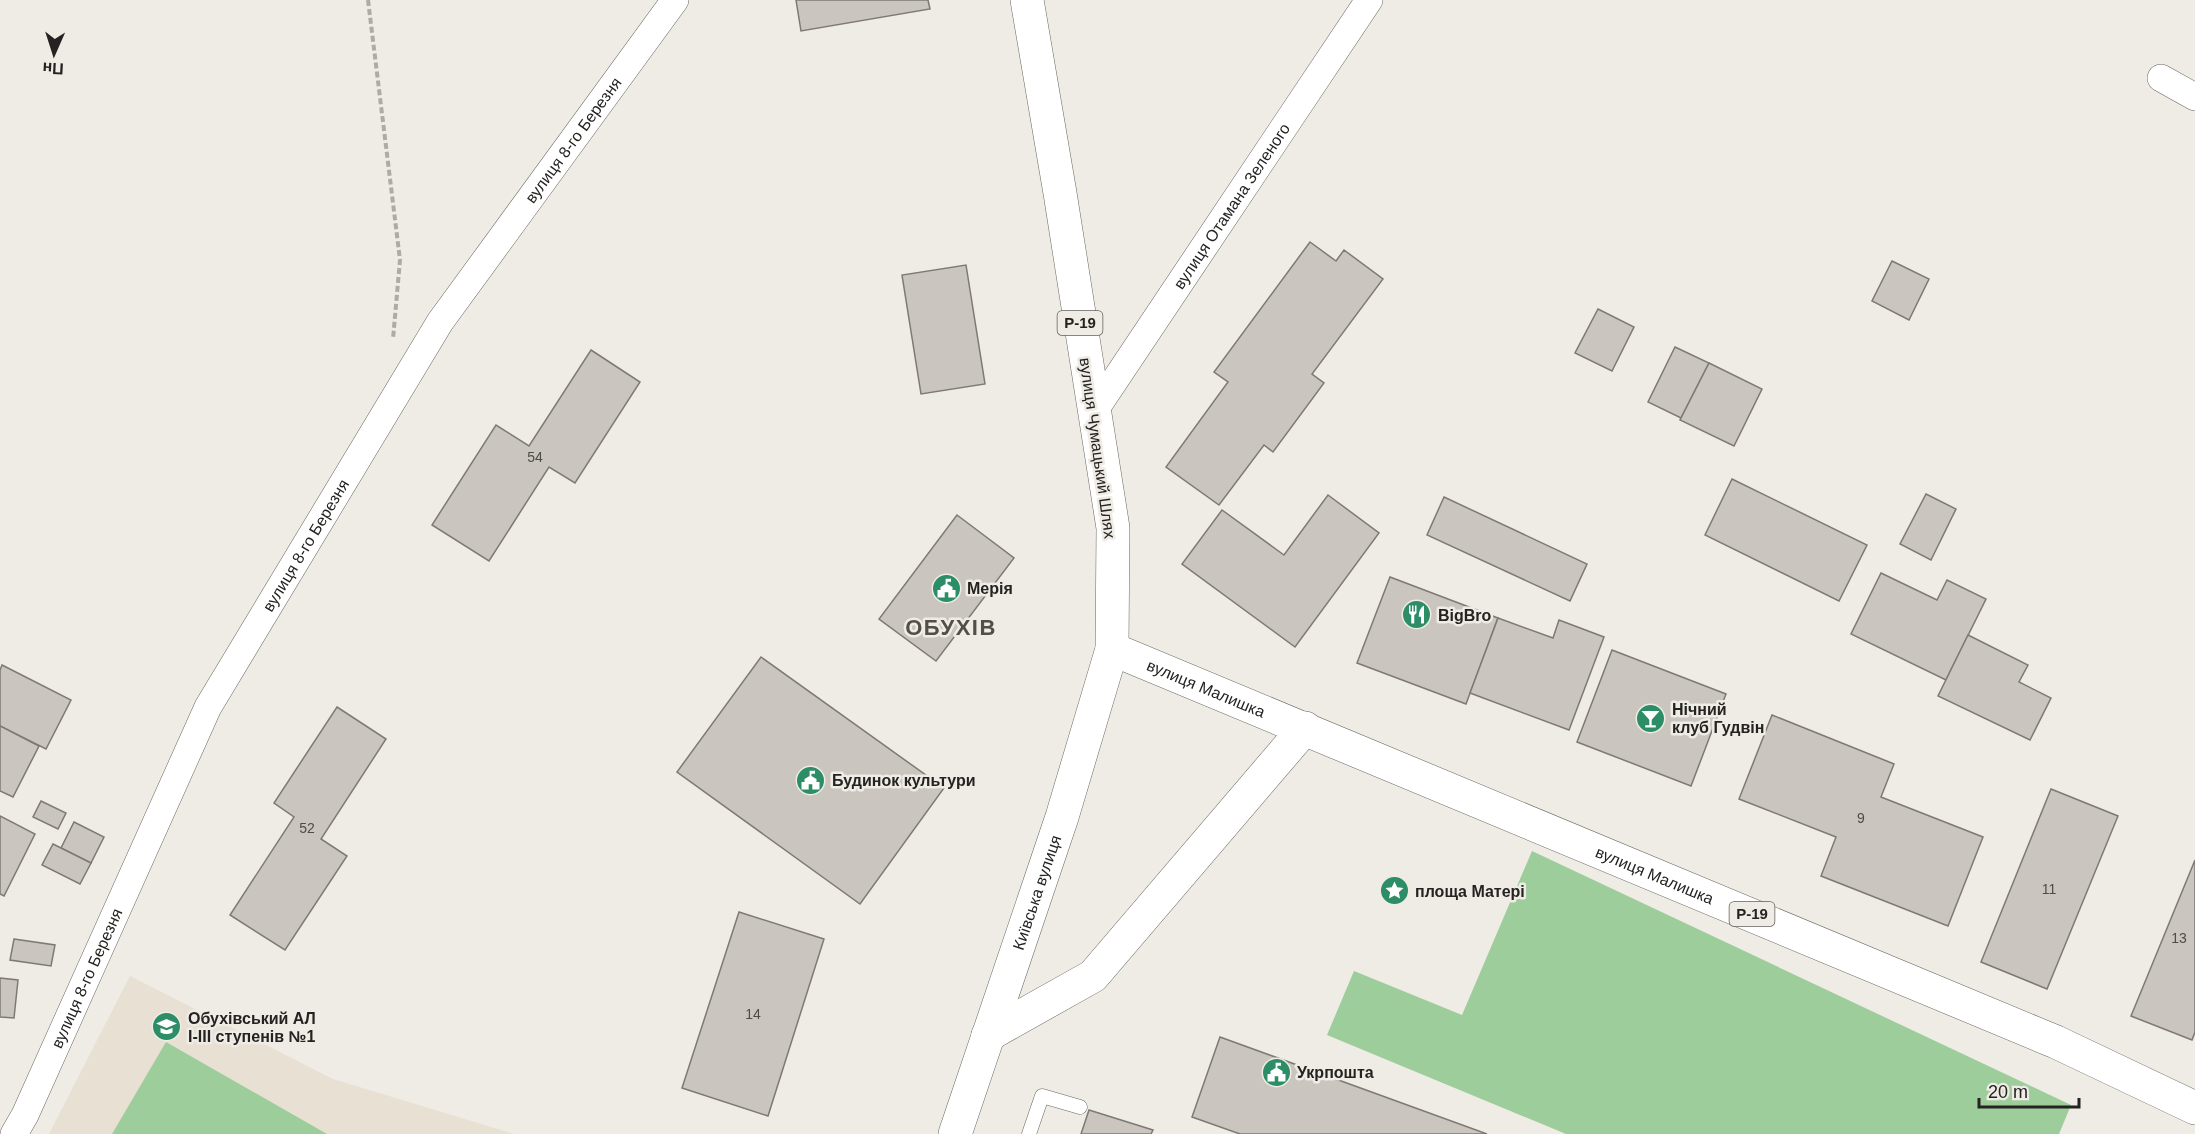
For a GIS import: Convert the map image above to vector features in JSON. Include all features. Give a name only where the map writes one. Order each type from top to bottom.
[{"type":"main road","name":"вулиця Чумацький Шлях","points":[[1027,0],[1113,528],[1112,649]]},
{"type":"main road","name":"вулиця Малишка","points":[[1112,649],[2056,1042],[2195,1107]]},
{"type":"main road","name":"Київська вулиця","points":[[955,1134],[1062,817],[1112,649]]},
{"type":"main road","points":[[988,1035],[1093,976],[1305,728]]},
{"type":"street","name":"вулиця 8-го Березня","points":[[15,1134],[208,707],[440,322],[675,0]]},
{"type":"street","name":"вулиця Отамана Зеленого","points":[[1093,413],[1369,0]]},
{"type":"street","points":[[2161,78],[2195,97]]},
{"type":"lane","points":[[1029,1134],[1042,1096],[1080,1107]]},
{"type":"path","points":[[368,0],[400,260],[392,342]]},
{"type":"shaded area","name":"Обухівський АЛ І-ІІІ ступенів №1","points":[[130,976],[333,1079],[514,1134],[49,1134]]},
{"type":"green space","points":[[1532,851],[2071,1105],[2059,1134],[1566,1134],[1327,1035],[1354,971],[1462,1015]]},
{"type":"green space","points":[[166,1042],[327,1134],[112,1134]]},
{"type":"building","points":[[796,0],[928,0],[930,9],[801,31]]},
{"type":"building","points":[[1310,242],[1336,261],[1344,250],[1383,279],[1312,374],[1324,383],[1273,452],[1264,445],[1219,505],[1166,467],[1228,382],[1214,372]]},
{"type":"building","points":[[1892,261],[1929,279],[1909,320],[1872,301]]},
{"type":"building","points":[[966,265],[985,384],[921,394],[902,275]]},
{"type":"building","points":[[1598,309],[1634,327],[1612,371],[1575,353]]},
{"type":"building","points":[[1675,347],[1709,363],[1681,418],[1648,402]]},
{"type":"building","points":[[591,350],[640,382],[575,483],[549,467],[489,561],[432,525],[496,425],[529,446]]},
{"type":"building","points":[[1709,363],[1762,389],[1734,446],[1680,420]]},
{"type":"building","points":[[1732,479],[1867,545],[1839,601],[1705,535]]},
{"type":"building","points":[[1926,494],[1956,509],[1931,560],[1900,544]]},
{"type":"building","points":[[1328,495],[1379,533],[1295,647],[1182,564],[1222,510],[1284,555]]},
{"type":"building","points":[[1444,497],[1587,564],[1570,601],[1427,535]]},
{"type":"building","name":"Мерія","points":[[957,515],[1014,558],[936,661],[879,619]]},
{"type":"building","points":[[1881,573],[1937,600],[1947,580],[1986,599],[1946,680],[1851,634]]},
{"type":"building","points":[[1390,577],[1498,618],[1466,704],[1357,663]]},
{"type":"building","points":[[1498,618],[1553,638],[1559,620],[1604,637],[1569,730],[1470,693]]},
{"type":"building","points":[[1968,635],[2028,665],[2019,682],[2051,698],[2030,740],[1938,696]]},
{"type":"building","name":"Нічний клуб Гудвін","points":[[1612,650],[1726,694],[1691,786],[1577,742]]},
{"type":"building","name":"Будинок культури","points":[[761,657],[944,788],[860,904],[677,772]]},
{"type":"building","points":[[2,665],[71,700],[46,749],[0,726],[0,670]]},
{"type":"building","points":[[337,707],[386,739],[321,839],[347,856],[285,950],[230,915],[294,817],[274,803]]},
{"type":"building","points":[[1772,715],[1894,764],[1881,797],[1983,837],[1948,926],[1821,876],[1836,837],[1739,799]]},
{"type":"building","points":[[0,726],[39,746],[13,797],[0,791]]},
{"type":"building","points":[[2051,789],[2118,816],[2047,989],[1981,962]]},
{"type":"building","points":[[41,801],[66,813],[58,829],[33,817]]},
{"type":"building","points":[[0,816],[35,834],[4,896],[0,894]]},
{"type":"building","points":[[74,822],[104,837],[91,863],[61,848]]},
{"type":"building","points":[[53,844],[91,863],[80,884],[42,865]]},
{"type":"building","points":[[2195,860],[2195,1032],[2192,1040],[2131,1016]]},
{"type":"building","points":[[739,912],[824,939],[768,1116],[682,1088]]},
{"type":"building","points":[[14,939],[55,945],[51,966],[10,960]]},
{"type":"building","points":[[0,978],[18,980],[14,1018],[0,1017]]},
{"type":"building","points":[[1220,1037],[1487,1134],[1240,1134],[1192,1117]]},
{"type":"building","points":[[1089,1110],[1153,1130],[1151,1134],[1081,1134]]},
{"type":"place","name":"Мерія","points":[[946,588]]},
{"type":"place","name":"BigBro","points":[[1417,615]]},
{"type":"place","name":"Нічний клуб Гудвін","points":[[1651,718]]},
{"type":"place","name":"Будинок культури","points":[[811,780]]},
{"type":"place","name":"площа Матері","points":[[1394,891]]},
{"type":"place","name":"Обухівський АЛ І-ІІІ ступенів №1","points":[[167,1027]]},
{"type":"place","name":"Укрпошта","points":[[1276,1072]]},
{"type":"district","name":"ОБУХІВ","points":[[951,627]]}]
